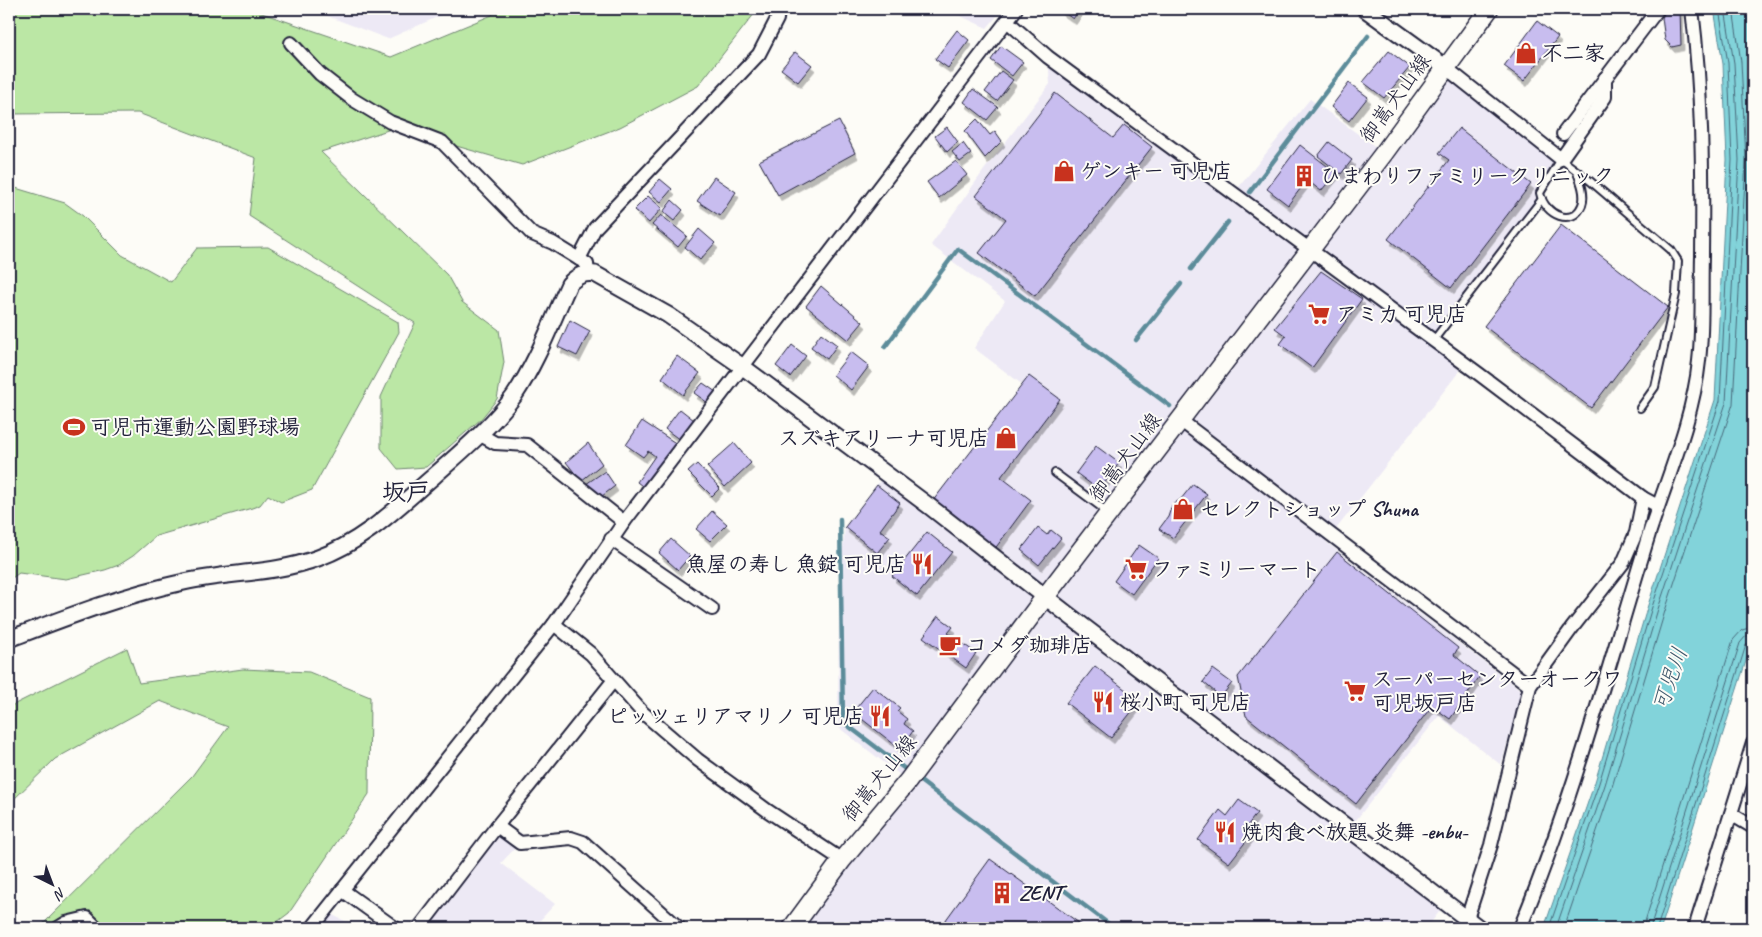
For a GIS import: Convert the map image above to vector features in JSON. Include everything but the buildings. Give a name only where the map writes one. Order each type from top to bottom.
[{"type":"main road","name":"御嵩犬山線","points":[[792,928],[842,860],[912,775],[1045,597],[1384,153],[1445,67],[1490,9]]},
{"type":"street","points":[[579,258],[595,228],[759,54],[777,19],[778,9]]},
{"type":"street","points":[[312,928],[554,624],[611,539],[1016,9]]},
{"type":"street","points":[[1365,9],[1445,67],[1561,159],[1605,97],[1604,78]]},
{"type":"street","points":[[1563,134],[1658,9]]},
{"type":"street","points":[[1520,928],[1550,856],[1581,763],[1658,506],[1685,427],[1699,362],[1703,164],[1699,66],[1692,9]]},
{"type":"street","points":[[1006,21],[1048,56],[1643,498],[1658,506]]},
{"type":"street","points":[[292,43],[320,74],[352,99],[390,122],[442,142],[532,234],[579,258],[587,264],[588,273]]},
{"type":"street","points":[[9,639],[94,606],[142,591],[187,581],[283,568],[318,558],[347,545],[377,525],[480,434],[514,395],[569,284],[577,276],[588,273],[603,277],[668,315],[742,367],[929,506],[1348,830],[1465,923],[1479,928]]},
{"type":"street","points":[[1180,420],[1530,686]]},
{"type":"street","points":[[480,434],[495,442],[526,446],[624,522]]},
{"type":"street","points":[[1465,923],[1491,845],[1530,686],[1624,563],[1636,533],[1643,498]]},
{"type":"street","points":[[611,539],[712,609]]},
{"type":"street","points":[[554,624],[591,654],[642,712],[698,760],[768,811],[842,860]]},
{"type":"street","points":[[419,928],[497,826],[614,681]]},
{"type":"street","points":[[1695,928],[1753,743]]},
{"type":"street","points":[[1731,814],[1753,827]]},
{"type":"street","points":[[497,826],[520,843],[571,838],[584,842],[679,928]]},
{"type":"street","points":[[342,890],[395,928]]},
{"type":"street","points":[[58,928],[66,923],[87,918],[97,928]]},
{"type":"lane","points":[[1576,170],[1583,197],[1578,211],[1564,217],[1558,216],[1546,208],[1540,193],[1561,159],[1576,170],[1671,250],[1678,261],[1676,294],[1656,387],[1640,408]]},
{"type":"lane","points":[[1433,341],[1542,200]]},
{"type":"lane","points":[[1055,473],[1110,514]]},
{"type":"shaded area","points":[[309,9],[455,9],[388,39]]},
{"type":"shaded area","points":[[945,9],[1003,9],[987,28]]},
{"type":"shaded area","points":[[1048,57],[1234,193],[1310,99],[1384,153],[1445,67],[1561,159],[1542,199],[1434,340],[1465,364],[1326,542],[1522,691],[1501,765],[1439,716],[1348,830],[1445,904],[1427,928],[792,928],[908,781],[838,727],[839,589],[845,527],[886,473],[929,505],[1023,385],[974,348],[1005,301],[931,245],[984,170],[1050,84]]},
{"type":"shaded area","points":[[497,826],[520,843],[501,863],[555,904],[533,928],[419,928]]},
{"type":"shaded area","points":[[326,912],[360,928],[312,928]]},
{"type":"green space","points":[[9,9],[250,9],[391,57],[492,15],[497,9],[758,9],[698,86],[620,127],[522,165],[394,128],[321,152],[447,275],[462,302],[499,330],[504,362],[497,399],[481,419],[426,467],[398,469],[381,448],[381,397],[415,323],[249,216],[256,158],[138,113],[9,114]]},
{"type":"green space","points":[[9,186],[65,203],[83,216],[122,255],[171,282],[197,248],[268,247],[398,322],[399,332],[312,490],[281,502],[268,495],[260,505],[252,508],[156,536],[133,556],[119,565],[105,570],[66,579],[19,573],[9,580]]},
{"type":"green space","points":[[127,648],[139,683],[243,669],[309,672],[370,697],[369,794],[289,913],[269,928],[39,928],[192,776],[228,727],[160,701],[55,759],[9,804],[9,707]]},
{"type":"water","name":"可児川","points":[[1714,9],[1753,9],[1753,639],[1661,928],[1544,928],[1595,782],[1648,605],[1715,400],[1727,160],[1723,64]]},
{"type":"waterway","points":[[1250,192],[1368,36]]},
{"type":"waterway","points":[[1191,269],[1228,222]]},
{"type":"waterway","points":[[885,347],[958,249],[1170,406]]},
{"type":"waterway","points":[[1136,340],[1181,284]]},
{"type":"waterway","points":[[840,519],[843,722],[909,772]]},
{"type":"waterway","points":[[915,777],[1114,928]]},
{"type":"place","name":"不二家","points":[[1526,53]]},
{"type":"place","name":"ゲンキー 可児店","points":[[1064,171]]},
{"type":"place","name":"ひまわりファミリークリニック","points":[[1304,176]]},
{"type":"place","name":"アミカ 可児店","points":[[1319,314]]},
{"type":"place","name":"可児市運動公園野球場","points":[[74,427]]},
{"type":"place","name":"スズキアリーナ可児店","points":[[1006,438]]},
{"type":"place","name":"セレクトショップ Shuna","points":[[1183,509]]},
{"type":"place","name":"魚屋の寿し 魚錠 可児店","points":[[922,564]]},
{"type":"place","name":"ファミリーマート","points":[[1136,569]]},
{"type":"place","name":"コメダ珈琲店","points":[[950,645]]},
{"type":"place","name":"スーパーセンターオークワ 可児坂戸店","points":[[1355,691]]},
{"type":"place","name":"桜小町 可児店","points":[[1103,702]]},
{"type":"place","name":"ピッツェリアマリノ 可児店","points":[[880,716]]},
{"type":"place","name":"焼肉食べ放題 炎舞 ‐enbu‐","points":[[1225,832]]},
{"type":"place","name":"ZENT","points":[[1002,893]]},
{"type":"district","name":"坂戸","points":[[406,492]]}]
